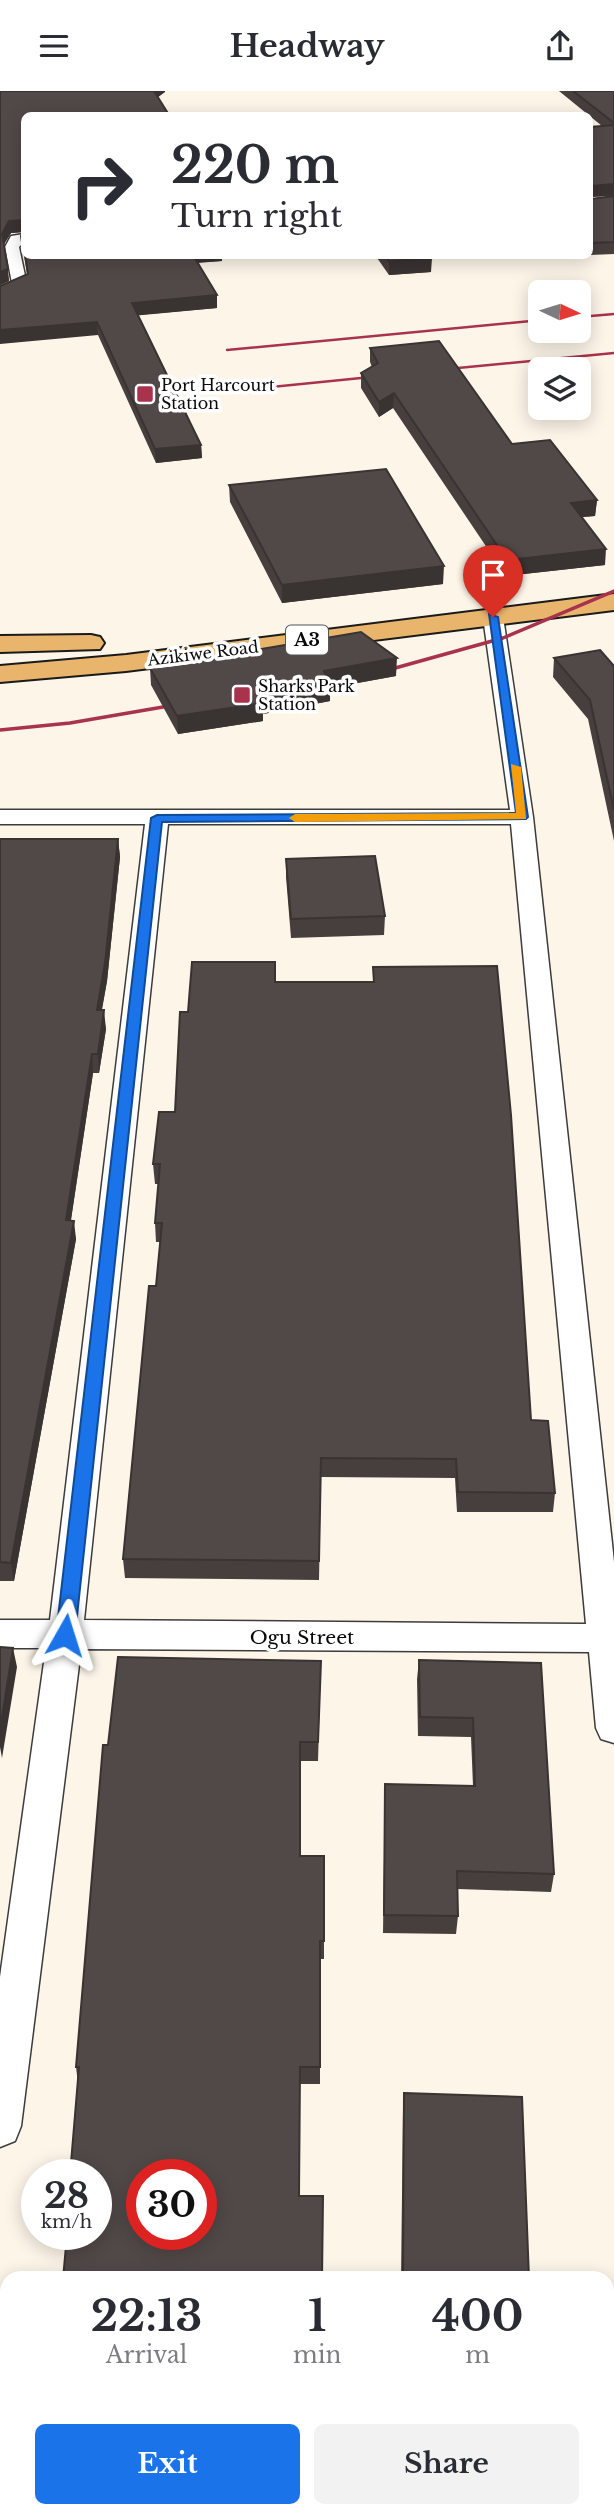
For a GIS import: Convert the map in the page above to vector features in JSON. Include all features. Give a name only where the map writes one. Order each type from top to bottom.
[{"type":"main road","name":"Azikiwe Road","points":[[0,644],[98,643],[614,581]]},
{"type":"main road","name":"Azikiwe Road","points":[[0,674],[139,661],[614,602]]},
{"type":"street","points":[[0,292],[20,285],[12,247],[16,239],[21,238]]},
{"type":"street","points":[[493,617],[522,817],[614,1728]]},
{"type":"street","points":[[0,817],[522,817]]},
{"type":"street","points":[[0,2126],[65,1635],[157,818]]},
{"type":"street","name":"Ogu Street","points":[[0,1634],[603,1638]]},
{"type":"building","points":[[0,91],[154,91],[167,112],[21,112],[21,220],[9,221],[2,234],[8,269],[0,272]]},
{"type":"building","points":[[573,91],[614,91],[614,123]]},
{"type":"building","points":[[614,125],[614,184],[593,186],[593,127]]},
{"type":"building","points":[[614,196],[614,242],[593,243],[593,199]]},
{"type":"building","points":[[26,259],[195,259],[217,295],[132,303],[201,445],[155,449],[97,322],[0,330],[0,286],[28,274]]},
{"type":"building","points":[[439,341],[512,444],[550,440],[597,500],[571,503],[606,549],[507,560],[394,393],[379,402],[361,373],[378,363],[370,348]]},
{"type":"building","points":[[386,469],[444,566],[282,585],[229,485]]},
{"type":"building","points":[[361,632],[397,658],[324,671],[330,683],[261,696],[263,703],[177,716],[150,668]]},
{"type":"building","points":[[600,650],[614,666],[614,810],[590,700],[554,658]]},
{"type":"building","points":[[0,839],[118,839],[105,963],[97,1010],[104,1010],[98,1054],[92,1054],[66,1220],[74,1221],[11,1563],[0,1562]]},
{"type":"building","points":[[375,856],[385,916],[291,919],[286,859]]},
{"type":"building","points":[[192,962],[275,962],[275,982],[374,982],[373,967],[497,966],[511,1115],[531,1420],[548,1421],[555,1493],[458,1492],[456,1459],[321,1458],[319,1561],[123,1559],[149,1286],[156,1286],[162,1223],[155,1223],[160,1164],[153,1164],[159,1112],[175,1112],[180,1012],[188,1012]]},
{"type":"building","points":[[0,1647],[13,1648],[0,1730]]},
{"type":"building","points":[[118,1657],[321,1661],[318,1742],[300,1742],[300,1856],[324,1856],[324,1941],[320,1941],[320,2067],[300,2067],[299,2196],[323,2196],[322,2271],[64,2271],[66,2250],[112,2250],[112,2159],[71,2159],[79,2067],[76,2067],[103,1745],[108,1745]]},
{"type":"building","points":[[419,1660],[541,1663],[554,1874],[457,1871],[458,1916],[384,1915],[385,1784],[475,1786],[473,1718],[420,1717]]},
{"type":"building","points":[[404,2093],[522,2097],[529,2271],[403,2271]]},
{"type":"railway","points":[[592,316],[614,314]]},
{"type":"railway","points":[[227,350],[528,321]]},
{"type":"railway","points":[[437,370],[614,353]]},
{"type":"railway","points":[[242,390],[381,376]]},
{"type":"railway","points":[[388,670],[503,638],[614,591]]},
{"type":"railway","points":[[0,730],[70,723],[163,707]]},
{"type":"slow traffic","points":[[295,818],[522,817],[515,767]]},
{"type":"place","name":"Port Harcourt Station","points":[[145,394]]},
{"type":"place","name":"Sharks Park Station","points":[[242,695]]},
{"type":"route","points":[[65,1635],[157,818],[522,817],[493,617]]}]
